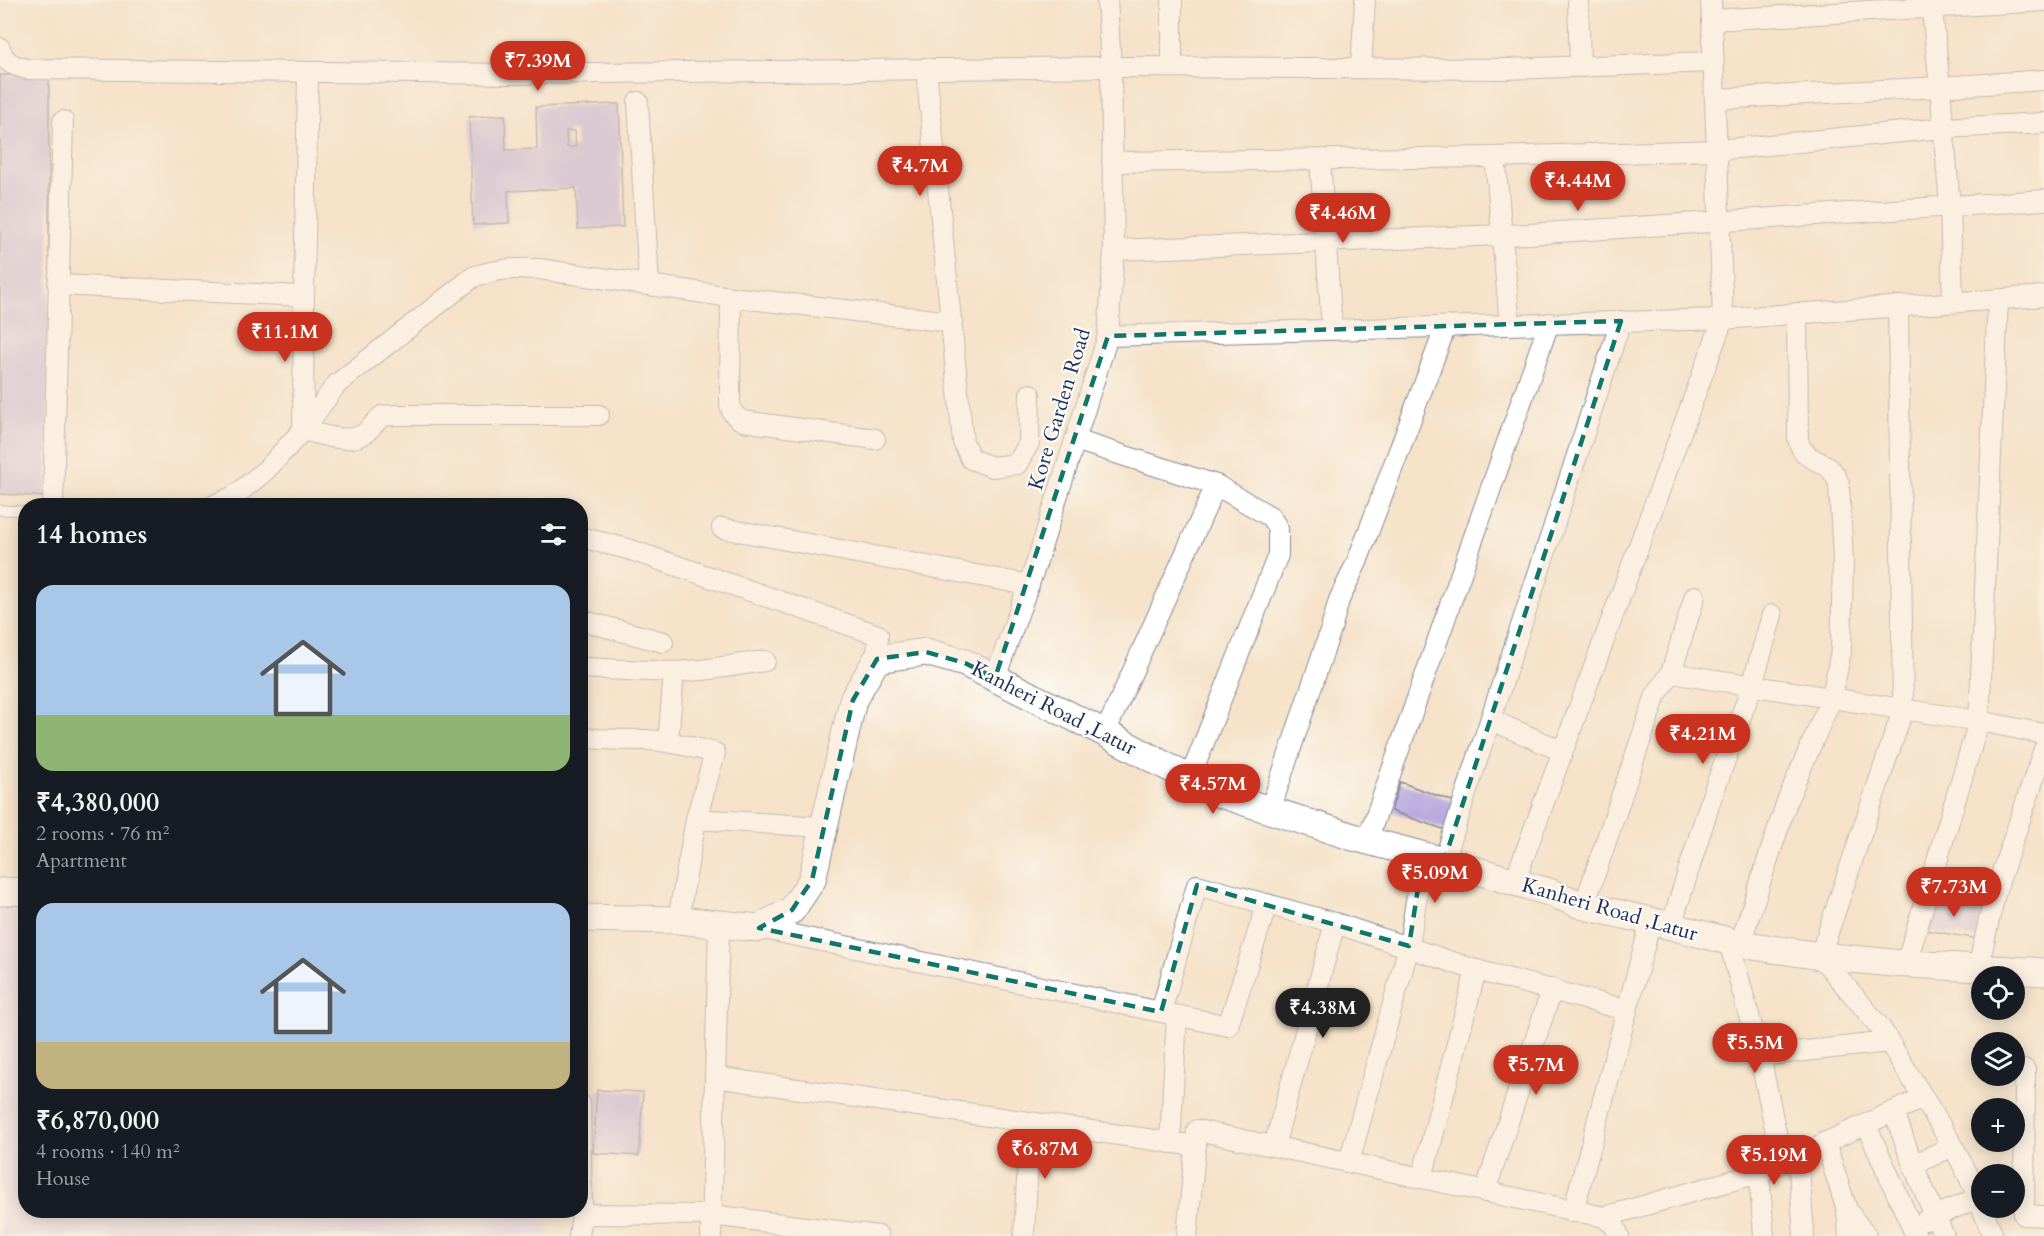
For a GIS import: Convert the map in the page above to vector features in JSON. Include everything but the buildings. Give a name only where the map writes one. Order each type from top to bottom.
[{"type":"street","name":"Kore Garden Road","points":[[995,678],[1029,585],[1108,336],[1114,250],[1111,67],[1107,0]]},
{"type":"street","points":[[1172,0],[1172,67]]},
{"type":"street","points":[[1362,68],[1365,0]]},
{"type":"street","points":[[1578,0],[1580,67]]},
{"type":"street","points":[[1515,883],[1723,319],[1711,0]]},
{"type":"street","points":[[1713,20],[1931,4],[2044,1]]},
{"type":"street","points":[[1931,4],[1950,206],[1953,302]]},
{"type":"street","points":[[0,48],[7,61],[15,67],[27,69],[308,73],[513,74],[1111,67],[1506,69],[1713,63]]},
{"type":"street","points":[[926,68],[963,442],[971,459],[992,467],[1017,464],[1029,443],[1030,394]]},
{"type":"street","points":[[303,430],[308,73]]},
{"type":"street","points":[[1716,99],[2044,80]]},
{"type":"street","points":[[638,102],[649,285]]},
{"type":"street","points":[[53,498],[53,285],[63,121]]},
{"type":"street","points":[[1112,162],[1495,157],[1717,150],[1943,128],[2044,123]]},
{"type":"street","points":[[1495,157],[1510,325]]},
{"type":"street","points":[[1320,160],[1324,243],[1332,329]]},
{"type":"street","points":[[1114,250],[1501,236],[2044,200]]},
{"type":"street","points":[[230,498],[237,495],[266,470],[303,430],[337,384],[473,277],[492,271],[515,268],[539,269],[731,297],[952,322]]},
{"type":"street","points":[[53,285],[304,296]]},
{"type":"street","points":[[1108,336],[1723,319],[2044,296]]},
{"type":"street","points":[[731,297],[730,409],[734,416],[743,421],[875,439]]},
{"type":"street","points":[[1906,964],[1979,722],[1998,299]]},
{"type":"street","points":[[1898,306],[1903,710],[1820,956],[1880,1027],[1953,1146],[1971,1182]]},
{"type":"street","points":[[1797,313],[1798,439],[1804,454],[1829,466],[1835,472],[1839,484],[1843,560],[1841,651],[1832,697],[1787,801],[1735,943],[1760,1056],[1790,1159],[1804,1236]]},
{"type":"street","points":[[1349,1162],[1433,858],[1491,720],[1621,321]]},
{"type":"street","points":[[1367,841],[1549,323]]},
{"type":"street","points":[[1270,810],[1339,600],[1357,562],[1446,326]]},
{"type":"street","points":[[303,430],[343,438],[357,437],[365,433],[382,416],[395,415],[599,415]]},
{"type":"street","points":[[1075,440],[1216,485],[1271,517],[1278,529],[1278,555],[1190,778]]},
{"type":"street","points":[[1105,733],[1216,485]]},
{"type":"street","points":[[722,528],[1029,585]]},
{"type":"street","points":[[588,539],[628,549],[878,635],[877,658],[853,700],[812,880],[792,910],[759,928]]},
{"type":"street","points":[[1584,906],[1656,695],[1671,673],[1695,596]]},
{"type":"street","points":[[1573,1212],[1626,1010],[1711,799],[1752,686],[1772,615]]},
{"type":"street","points":[[588,622],[663,642]]},
{"type":"street","name":"Kanheri Road ,Latur","points":[[877,658],[926,652],[965,663],[1105,733],[1214,792],[1367,841],[1549,892],[1584,906],[1735,943],[1820,956],[1971,968]]},
{"type":"street","points":[[588,668],[674,672],[765,661]]},
{"type":"street","points":[[668,742],[674,672]]},
{"type":"street","points":[[1671,673],[1832,697],[2044,734]]},
{"type":"street","points":[[1491,720],[1562,751]]},
{"type":"street","points":[[588,738],[668,742],[715,753],[696,819],[678,920]]},
{"type":"street","points":[[1978,966],[1996,890],[2044,749]]},
{"type":"street","points":[[696,819],[824,827]]},
{"type":"street","points":[[1170,1143],[1169,1014],[1197,885],[1335,923],[1476,970],[1626,1010]]},
{"type":"street","points":[[0,892],[18,891]]},
{"type":"street","points":[[588,918],[678,920],[759,928],[1228,1026],[1267,904]]},
{"type":"street","points":[[1274,1146],[1335,923]]},
{"type":"street","points":[[711,1236],[719,924]]},
{"type":"street","points":[[1422,1178],[1476,970]]},
{"type":"street","name":"Kanheri Road ,Latur","points":[[2025,971],[2044,972]]},
{"type":"street","points":[[1485,1192],[1552,989]]},
{"type":"street","points":[[1760,1056],[1888,1042]]},
{"type":"street","points":[[715,1077],[1196,1146]]},
{"type":"street","points":[[2025,1086],[2024,1215],[2044,1215]]},
{"type":"street","points":[[1187,1236],[1197,1130],[1604,1217],[1759,1173],[1923,1098]]},
{"type":"street","points":[[1894,1112],[1913,1165],[1944,1236]]},
{"type":"street","points":[[1024,1236],[1029,1123]]},
{"type":"street","points":[[1866,1125],[1914,1230],[1936,1217],[1971,1207]]},
{"type":"street","points":[[1825,1142],[1847,1210],[1849,1236]]},
{"type":"street","points":[[1913,1165],[1953,1146]]},
{"type":"street","points":[[1759,1173],[1764,1236]]},
{"type":"street","points":[[1847,1210],[1866,1236]]},
{"type":"street","points":[[588,1214],[711,1215],[878,1236]]},
{"type":"street","points":[[1604,1217],[1614,1225],[1618,1236]]},
{"type":"street","points":[[579,1236],[581,1218]]},
{"type":"street","points":[[1986,1218],[1993,1236]]},
{"type":"lane","points":[[0,510],[18,511]]},
{"type":"highlighted area","points":[[1621,321],[1444,861],[1423,856],[1409,946],[1197,885],[1161,1012],[759,928],[792,910],[812,880],[853,700],[877,659],[926,652],[965,663],[995,678],[1108,336]]},
{"type":"shaded area","points":[[18,893],[18,1218],[548,1218],[549,1236],[0,1236],[0,895]]}]
